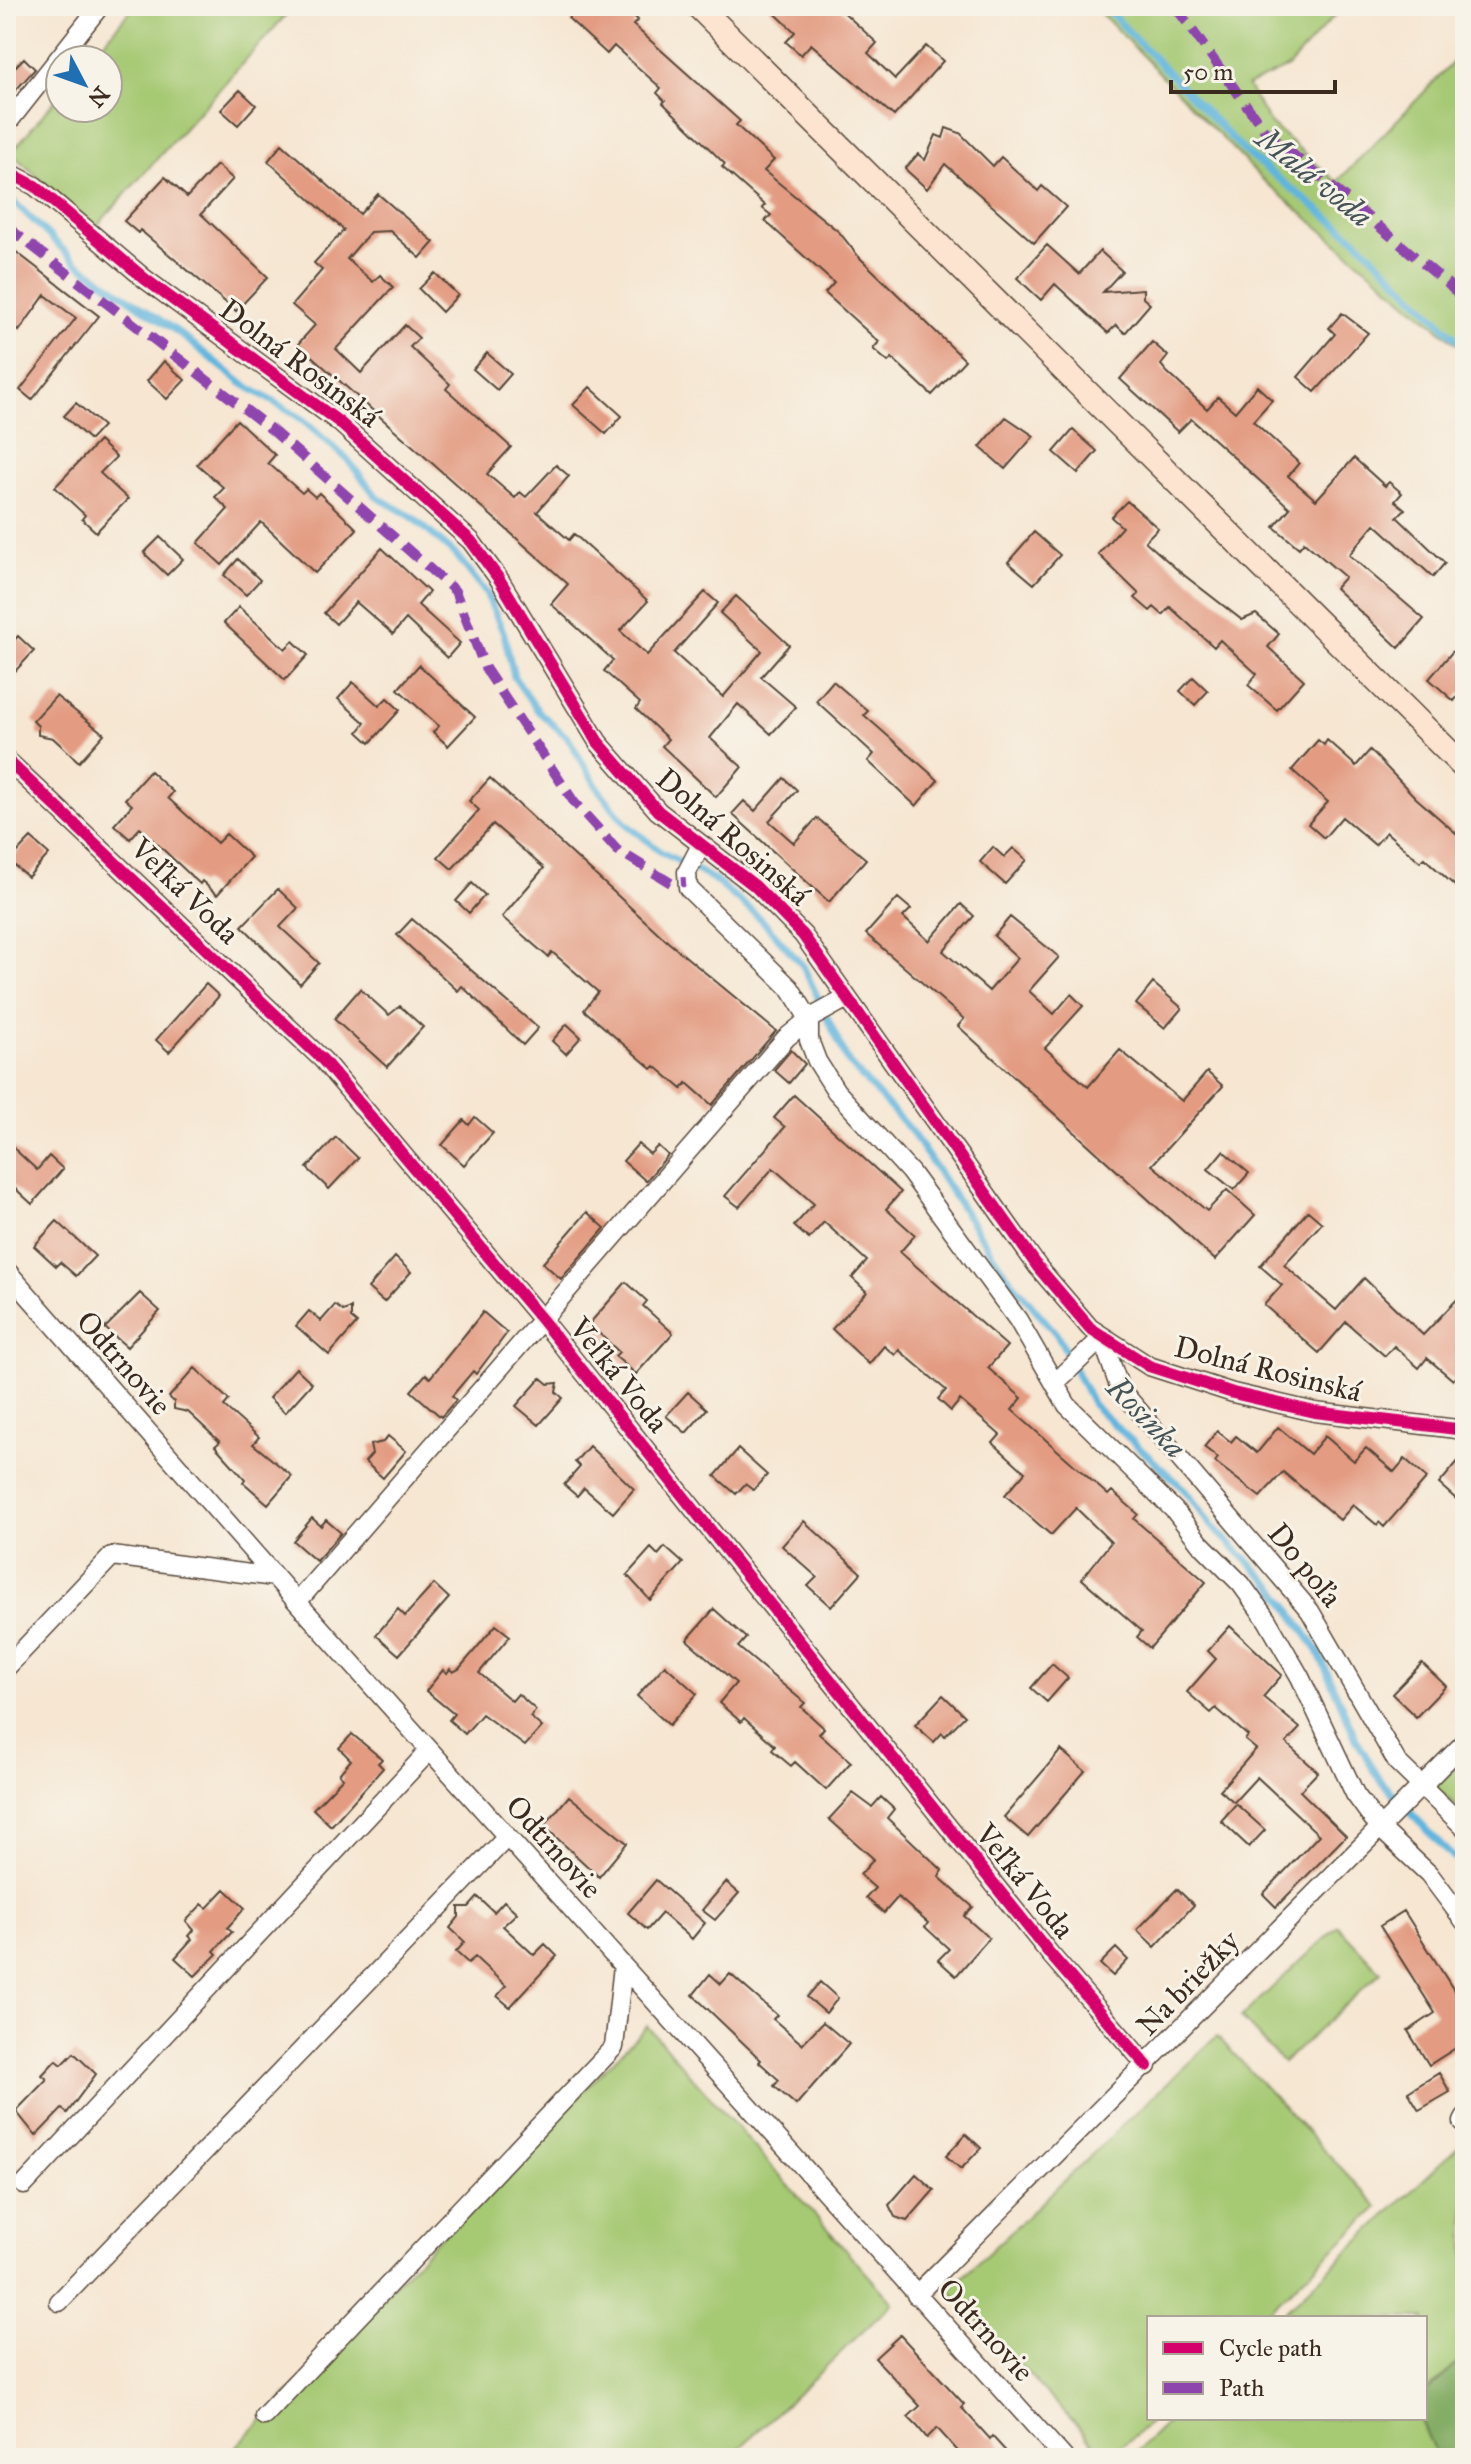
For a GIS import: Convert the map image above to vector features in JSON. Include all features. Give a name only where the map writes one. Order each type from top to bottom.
[{"type":"street","points":[[6,125],[100,6]]},
{"type":"street","points":[[698,6],[1465,768]]},
{"type":"street","name":"Dolná Rosinská","points":[[6,171],[35,186],[168,296],[339,422],[445,515],[485,559],[598,742],[658,811],[693,859],[733,867],[783,912],[1038,1267],[1076,1313],[1102,1338],[1149,1366],[1233,1393],[1315,1412],[1465,1430]]},
{"type":"street","name":"Veľká Voda","points":[[6,759],[323,1060],[542,1320],[1050,1954],[1147,2066]]},
{"type":"street","points":[[693,859],[686,882],[693,894],[819,1013]]},
{"type":"street","points":[[297,1602],[786,1038],[819,1013],[847,998]]},
{"type":"street","points":[[819,1013],[809,1040],[836,1091],[910,1172],[1018,1320],[1065,1373],[1086,1427],[1175,1511],[1200,1543],[1241,1584],[1267,1620],[1300,1677],[1355,1794],[1379,1827],[1429,1874],[1465,1922]]},
{"type":"street","name":"Odtrnovie","points":[[6,1270],[274,1577],[1064,2458]]},
{"type":"street","points":[[1065,1373],[1102,1338]]},
{"type":"street","name":"Do poľa","points":[[1102,1338],[1120,1389],[1310,1611],[1331,1642],[1378,1734],[1414,1793],[1465,1828]]},
{"type":"street","points":[[6,1668],[112,1556],[274,1577]]},
{"type":"street","name":"Na briežky","points":[[916,2295],[1147,2066],[1465,1742]]},
{"type":"street","points":[[24,2185],[429,1751]]},
{"type":"street","points":[[59,2302],[507,1837]]},
{"type":"street","points":[[264,2416],[614,2047],[623,1966]]},
{"type":"green space","points":[[134,6],[294,6],[95,228],[11,153],[44,113],[44,124],[124,124],[124,44],[102,44]]},
{"type":"green space","points":[[1094,6],[1343,6],[1288,67],[1247,86],[1270,123],[1337,182],[1465,50],[1465,351],[1265,182]]},
{"type":"green space","points":[[1465,1756],[1465,1814],[1435,1787]]},
{"type":"green space","points":[[1338,1926],[1381,1972],[1283,2063],[1241,2017]]},
{"type":"green space","points":[[647,2026],[893,2303],[729,2458],[225,2458]]},
{"type":"green space","points":[[1217,2036],[1378,2207],[1263,2316],[1147,2316],[1147,2420],[1153,2420],[1108,2458],[949,2290]]},
{"type":"green space","points":[[1465,2140],[1465,2357],[1427,2391],[1427,2316],[1280,2316]]},
{"type":"green space","points":[[1465,2357],[1465,2458],[1437,2458],[1421,2420],[1427,2420],[1427,2391]]},
{"type":"green space","points":[[1170,2420],[1421,2420],[1437,2458],[1130,2458]]},
{"type":"building","points":[[578,6],[624,6],[638,20],[633,25],[740,121],[736,125],[774,160],[764,171],[839,232],[859,257],[965,360],[932,395],[892,358],[888,362],[873,349],[879,342],[825,293],[834,283],[765,221],[771,215],[762,208],[765,205],[722,167],[725,164],[663,103],[665,101],[657,93],[661,88],[614,46],[607,54],[568,18]]},
{"type":"building","points":[[767,6],[837,6],[877,43],[868,53],[895,79],[926,46],[943,61],[894,116],[811,44],[801,55],[786,42],[795,32]]},
{"type":"building","points":[[24,58],[35,69],[6,101],[6,76]]},
{"type":"building","points":[[240,90],[256,105],[238,125],[221,110]]},
{"type":"building","points":[[946,128],[960,133],[993,166],[1001,157],[1038,191],[1042,186],[1066,207],[1034,243],[945,164],[927,189],[905,169],[918,154],[925,160],[936,135],[943,138]]},
{"type":"building","points":[[282,144],[360,214],[378,194],[434,242],[420,258],[390,231],[370,232],[347,259],[373,282],[380,275],[393,287],[336,349],[361,373],[405,325],[419,338],[410,347],[450,384],[446,389],[511,447],[487,474],[515,498],[520,492],[526,497],[556,465],[569,476],[537,512],[569,540],[574,534],[648,601],[620,631],[647,655],[705,592],[718,603],[674,653],[723,697],[762,651],[720,613],[736,596],[789,645],[761,677],[796,707],[771,734],[738,704],[710,738],[742,767],[716,797],[662,746],[668,739],[636,709],[640,703],[604,671],[613,660],[551,604],[568,584],[298,344],[315,325],[292,305],[322,270],[314,263],[344,230],[268,161]]},
{"type":"building","points":[[217,165],[233,179],[201,214],[268,277],[236,311],[140,230],[138,233],[124,221],[165,177],[187,197]]},
{"type":"building","points":[[6,244],[99,316],[32,400],[20,390],[76,318],[45,295],[19,331],[6,322]]},
{"type":"building","points":[[1047,245],[1079,274],[1100,251],[1122,271],[1103,292],[1143,289],[1143,298],[1150,304],[1125,333],[1116,325],[1108,333],[1055,284],[1041,300],[1017,278]]},
{"type":"building","points":[[435,273],[458,295],[442,312],[419,289]]},
{"type":"building","points":[[1342,313],[1368,333],[1315,392],[1298,377],[1335,334],[1329,328]]},
{"type":"building","points":[[1152,342],[1168,356],[1161,365],[1207,409],[1218,397],[1235,412],[1257,386],[1272,400],[1253,421],[1299,463],[1288,476],[1316,500],[1354,458],[1385,486],[1389,482],[1402,493],[1395,501],[1405,509],[1397,517],[1445,563],[1433,577],[1375,524],[1349,555],[1424,619],[1399,648],[1335,588],[1345,577],[1304,542],[1299,548],[1274,527],[1290,508],[1191,419],[1178,432],[1120,379]]},
{"type":"building","points":[[487,353],[511,374],[497,390],[473,369]]},
{"type":"building","points":[[164,361],[185,380],[167,399],[147,381]]},
{"type":"building","points":[[590,387],[622,416],[606,434],[573,405]]},
{"type":"building","points":[[76,403],[103,426],[90,440],[64,416]]},
{"type":"building","points":[[1006,417],[1034,436],[1005,469],[980,447]]},
{"type":"building","points":[[237,420],[275,455],[268,463],[302,493],[306,489],[315,497],[319,493],[357,529],[315,573],[261,522],[222,565],[198,543],[228,509],[215,497],[224,488],[197,464]]},
{"type":"building","points":[[1073,430],[1097,451],[1078,473],[1054,452]]},
{"type":"building","points":[[99,441],[116,457],[100,473],[128,499],[96,532],[82,519],[85,515],[55,487]]},
{"type":"building","points":[[1127,501],[1158,528],[1145,541],[1180,572],[1242,620],[1256,614],[1279,634],[1268,647],[1304,680],[1277,710],[1248,685],[1257,674],[1220,640],[1214,647],[1170,607],[1163,615],[1154,607],[1150,611],[1135,598],[1139,594],[1098,554],[1122,527],[1111,517]]},
{"type":"building","points":[[1034,532],[1060,555],[1034,584],[1008,562]]},
{"type":"building","points":[[160,537],[183,559],[167,575],[144,553]]},
{"type":"building","points":[[382,548],[429,592],[418,605],[460,643],[447,658],[406,619],[393,634],[356,602],[336,624],[324,613]]},
{"type":"building","points":[[238,559],[260,580],[246,595],[224,575]]},
{"type":"building","points":[[239,607],[285,649],[293,641],[308,655],[285,680],[224,623]]},
{"type":"building","points":[[18,636],[34,651],[6,681],[6,649]]},
{"type":"building","points":[[1453,651],[1465,662],[1465,688],[1454,701],[1429,679]]},
{"type":"building","points":[[419,665],[475,717],[448,746],[433,732],[439,726],[398,689]]},
{"type":"building","points":[[1193,677],[1208,691],[1195,705],[1180,691]]},
{"type":"building","points":[[833,681],[868,711],[864,715],[938,780],[916,806],[868,761],[874,754],[816,701]]},
{"type":"building","points":[[353,682],[379,706],[387,698],[400,710],[370,743],[358,732],[365,723],[338,699]]},
{"type":"building","points":[[56,696],[104,734],[79,762],[53,738],[38,735],[38,726],[33,721]]},
{"type":"building","points":[[1318,740],[1324,745],[1327,740],[1356,766],[1370,750],[1416,798],[1465,841],[1465,895],[1424,858],[1420,862],[1386,832],[1375,845],[1342,817],[1324,838],[1308,824],[1328,802],[1292,770]]},
{"type":"building","points":[[150,771],[173,792],[168,798],[217,843],[226,834],[251,857],[217,895],[202,881],[200,884],[140,828],[130,839],[114,825],[132,805],[125,799]]},
{"type":"building","points":[[490,778],[668,942],[776,1031],[712,1105],[687,1083],[682,1089],[655,1066],[652,1069],[584,1010],[598,992],[552,952],[548,957],[502,917],[544,868],[493,824],[452,869],[438,857],[479,810],[469,801]]},
{"type":"building","points":[[784,778],[797,790],[769,821],[794,843],[817,818],[866,859],[829,902],[732,814],[744,801],[755,811]]},
{"type":"building","points":[[31,838],[49,854],[28,877],[9,861]]},
{"type":"building","points":[[993,847],[1004,857],[1013,848],[1027,860],[1005,884],[980,862]]},
{"type":"building","points":[[472,883],[485,895],[469,913],[456,901]]},
{"type":"building","points":[[278,889],[298,908],[280,927],[319,963],[300,984],[242,926]]},
{"type":"building","points":[[898,898],[911,909],[903,917],[929,941],[961,904],[974,916],[943,951],[989,991],[1018,958],[994,936],[1010,917],[1059,957],[1029,991],[1054,1014],[1071,994],[1083,1006],[1045,1048],[1088,1087],[1120,1050],[1182,1101],[1207,1072],[1223,1086],[1152,1165],[1207,1211],[1227,1190],[1255,1215],[1215,1260],[958,1026],[964,1019],[866,934]]},
{"type":"building","points":[[412,919],[538,1028],[523,1045],[462,986],[458,991],[397,935]]},
{"type":"building","points":[[1153,983],[1182,1008],[1165,1028],[1136,1004]]},
{"type":"building","points":[[206,984],[219,996],[169,1052],[156,1040]]},
{"type":"building","points":[[360,989],[389,1015],[400,1006],[423,1027],[387,1067],[334,1019]]},
{"type":"building","points":[[567,1024],[581,1037],[566,1054],[552,1041]]},
{"type":"building","points":[[791,1050],[805,1064],[789,1083],[774,1070]]},
{"type":"building","points":[[794,1095],[901,1192],[886,1209],[915,1235],[900,1252],[1007,1346],[988,1368],[1022,1398],[1012,1410],[1108,1495],[1112,1491],[1138,1514],[1134,1519],[1206,1582],[1150,1648],[1137,1637],[1142,1631],[1082,1579],[1111,1542],[1076,1508],[1051,1535],[1005,1495],[1025,1472],[993,1443],[1000,1435],[960,1400],[951,1411],[938,1399],[946,1390],[899,1350],[895,1355],[884,1346],[869,1364],[832,1329],[867,1292],[852,1278],[867,1261],[824,1222],[809,1239],[794,1226],[814,1204],[773,1168],[739,1207],[725,1196],[785,1127],[774,1118]]},
{"type":"building","points":[[475,1117],[493,1133],[464,1165],[442,1145],[464,1120],[469,1125]]},
{"type":"building","points":[[336,1137],[358,1158],[329,1189],[307,1168]]},
{"type":"building","points":[[6,1141],[37,1170],[49,1156],[63,1169],[32,1204],[6,1180]]},
{"type":"building","points":[[638,1144],[650,1154],[658,1146],[668,1155],[646,1181],[623,1161]]},
{"type":"building","points":[[1223,1151],[1249,1173],[1234,1190],[1208,1169]]},
{"type":"building","points":[[1308,1211],[1322,1223],[1284,1265],[1336,1310],[1364,1278],[1423,1335],[1465,1291],[1465,1366],[1453,1380],[1427,1358],[1419,1368],[1394,1346],[1385,1356],[1346,1322],[1319,1353],[1264,1305],[1282,1285],[1260,1266]]},
{"type":"building","points":[[587,1212],[605,1228],[561,1279],[543,1263]]},
{"type":"building","points":[[57,1221],[95,1256],[76,1276],[60,1262],[56,1266],[34,1246]]},
{"type":"building","points":[[395,1257],[411,1272],[384,1302],[368,1288]]},
{"type":"building","points":[[626,1282],[647,1301],[643,1306],[673,1333],[636,1374],[615,1356],[619,1352],[589,1324]]},
{"type":"building","points":[[140,1293],[160,1311],[127,1347],[105,1328]]},
{"type":"building","points":[[335,1305],[343,1311],[351,1308],[351,1318],[357,1323],[329,1355],[296,1326],[309,1311],[321,1321]]},
{"type":"building","points":[[483,1312],[507,1333],[476,1374],[473,1371],[452,1396],[456,1400],[441,1417],[411,1391],[426,1374],[430,1378]]},
{"type":"building","points":[[195,1368],[229,1400],[224,1406],[259,1437],[253,1444],[292,1476],[268,1504],[243,1482],[245,1479],[215,1446],[220,1442],[188,1412],[174,1409],[174,1402],[169,1397]]},
{"type":"building","points":[[296,1368],[312,1383],[285,1413],[269,1398]]},
{"type":"building","points":[[541,1378],[548,1384],[558,1383],[556,1392],[563,1398],[539,1425],[516,1406]]},
{"type":"building","points":[[688,1392],[707,1409],[686,1433],[666,1416]]},
{"type":"building","points":[[1278,1427],[1310,1454],[1325,1436],[1354,1461],[1366,1448],[1394,1472],[1405,1459],[1427,1478],[1384,1527],[1379,1522],[1377,1525],[1353,1505],[1340,1520],[1283,1472],[1260,1497],[1215,1462],[1218,1458],[1204,1447],[1217,1431],[1231,1442],[1236,1436],[1257,1453]]},
{"type":"building","points":[[388,1436],[406,1451],[383,1478],[365,1462],[372,1454],[370,1445],[383,1442]]},
{"type":"building","points":[[589,1446],[634,1489],[613,1513],[584,1488],[577,1496],[564,1485],[580,1467],[575,1462]]},
{"type":"building","points":[[738,1449],[767,1475],[753,1490],[745,1484],[736,1494],[715,1476]]},
{"type":"building","points":[[1465,1453],[1465,1488],[1456,1499],[1439,1484]]},
{"type":"building","points":[[312,1518],[321,1526],[326,1520],[341,1533],[316,1561],[293,1541]]},
{"type":"building","points":[[804,1521],[861,1573],[831,1607],[808,1586],[817,1577],[782,1546]]},
{"type":"building","points":[[665,1547],[683,1563],[650,1600],[627,1575],[651,1548],[658,1555]]},
{"type":"building","points":[[434,1584],[449,1598],[399,1655],[376,1635],[398,1609],[405,1616]]},
{"type":"building","points":[[714,1609],[746,1638],[738,1647],[805,1703],[801,1707],[824,1728],[819,1734],[851,1762],[826,1790],[795,1762],[791,1766],[772,1750],[775,1746],[744,1718],[741,1722],[719,1703],[736,1683],[687,1640]]},
{"type":"building","points":[[496,1625],[510,1636],[479,1673],[512,1701],[518,1694],[536,1710],[530,1717],[542,1727],[525,1746],[482,1714],[465,1734],[449,1720],[454,1714],[426,1691],[443,1670],[447,1673],[450,1669],[453,1672],[459,1669]]},
{"type":"building","points":[[1230,1626],[1282,1675],[1263,1697],[1300,1728],[1286,1743],[1318,1772],[1300,1791],[1346,1836],[1276,1907],[1263,1894],[1319,1835],[1257,1777],[1234,1802],[1220,1790],[1256,1749],[1245,1740],[1248,1736],[1216,1708],[1211,1713],[1187,1692],[1216,1659],[1208,1651]]},
{"type":"building","points":[[1422,1663],[1446,1686],[1416,1717],[1392,1694]]},
{"type":"building","points":[[1052,1664],[1068,1678],[1047,1702],[1031,1688]]},
{"type":"building","points":[[665,1665],[697,1694],[669,1725],[637,1696]]},
{"type":"building","points":[[943,1695],[965,1716],[945,1736],[942,1733],[934,1742],[915,1725]]},
{"type":"building","points":[[352,1734],[382,1759],[378,1763],[383,1768],[331,1826],[313,1809],[343,1778],[339,1774],[351,1760],[339,1748]]},
{"type":"building","points":[[1061,1750],[1085,1771],[1028,1837],[1004,1817]]},
{"type":"building","points":[[853,1793],[872,1807],[881,1797],[894,1809],[887,1818],[942,1870],[939,1877],[973,1907],[964,1916],[989,1938],[956,1976],[938,1960],[949,1949],[925,1927],[928,1923],[898,1897],[884,1913],[866,1898],[875,1888],[860,1875],[874,1859],[829,1819]]},
{"type":"building","points":[[569,1796],[627,1843],[599,1877],[544,1826]]},
{"type":"building","points":[[1236,1804],[1265,1830],[1249,1847],[1221,1821]]},
{"type":"building","points":[[656,1880],[705,1923],[692,1939],[662,1913],[647,1930],[628,1913]]},
{"type":"building","points":[[726,1882],[739,1893],[715,1920],[702,1910]]},
{"type":"building","points":[[225,1889],[245,1908],[227,1928],[232,1932],[214,1951],[217,1954],[195,1976],[175,1958],[192,1939],[189,1936],[194,1930],[186,1921],[202,1904],[207,1908]]},
{"type":"building","points":[[1177,1889],[1194,1905],[1155,1947],[1137,1930]]},
{"type":"building","points":[[478,1897],[494,1912],[504,1901],[517,1913],[503,1926],[534,1955],[545,1944],[557,1956],[510,2007],[497,1996],[506,1986],[475,1957],[468,1963],[456,1952],[465,1942],[450,1928],[459,1917],[459,1907],[469,1907]]},
{"type":"building","points":[[1404,1911],[1465,2008],[1465,2042],[1429,2065],[1408,2031],[1435,2013],[1380,1926]]},
{"type":"building","points":[[1116,1948],[1128,1960],[1113,1976],[1100,1964]]},
{"type":"building","points":[[710,1974],[721,1984],[730,1974],[777,2015],[773,2019],[802,2044],[823,2022],[849,2044],[796,2105],[774,2086],[779,2080],[759,2062],[761,2060],[693,1995]]},
{"type":"building","points":[[820,1982],[838,1998],[826,2013],[807,1997]]},
{"type":"building","points":[[74,2053],[96,2074],[67,2113],[62,2109],[36,2136],[16,2111],[47,2079],[42,2075],[56,2060],[62,2065]]},
{"type":"building","points":[[1439,2073],[1450,2092],[1419,2110],[1408,2092]]},
{"type":"building","points":[[966,2134],[981,2148],[961,2169],[946,2156]]},
{"type":"building","points":[[916,2174],[934,2190],[907,2221],[895,2217],[889,2205]]},
{"type":"building","points":[[900,2335],[964,2404],[961,2407],[990,2439],[992,2436],[1012,2458],[964,2458],[937,2428],[927,2438],[908,2417],[920,2406],[875,2358]]},
{"type":"waterway","name":"Malá voda","points":[[1104,6],[1245,152],[1357,240],[1465,347]]},
{"type":"waterway","name":"Rosinka","points":[[6,194],[77,263],[179,333],[243,384],[299,417],[347,459],[377,497],[412,517],[457,556],[486,593],[504,634],[514,677],[538,711],[568,738],[599,790],[626,824],[661,852],[713,879],[761,919],[803,966],[848,1062],[911,1131],[1004,1272],[1058,1336],[1093,1405],[1183,1488],[1211,1525],[1275,1588],[1318,1651],[1356,1739],[1380,1780],[1465,1870]]},
{"type":"marked path","points":[[1175,6],[1265,131],[1449,285],[1465,302]]},
{"type":"marked path","points":[[6,226],[272,430],[455,591],[485,668],[574,802],[617,850],[671,883],[686,882]]},
{"type":"cycle path","points":[[6,171],[35,186],[145,279],[339,422],[471,541],[499,579],[598,742],[658,811],[755,886],[803,935],[1038,1267],[1090,1328],[1149,1366],[1233,1393],[1315,1412],[1465,1430]]},
{"type":"cycle path","points":[[6,759],[323,1060],[542,1320],[1050,1954],[1147,2066]]}]
